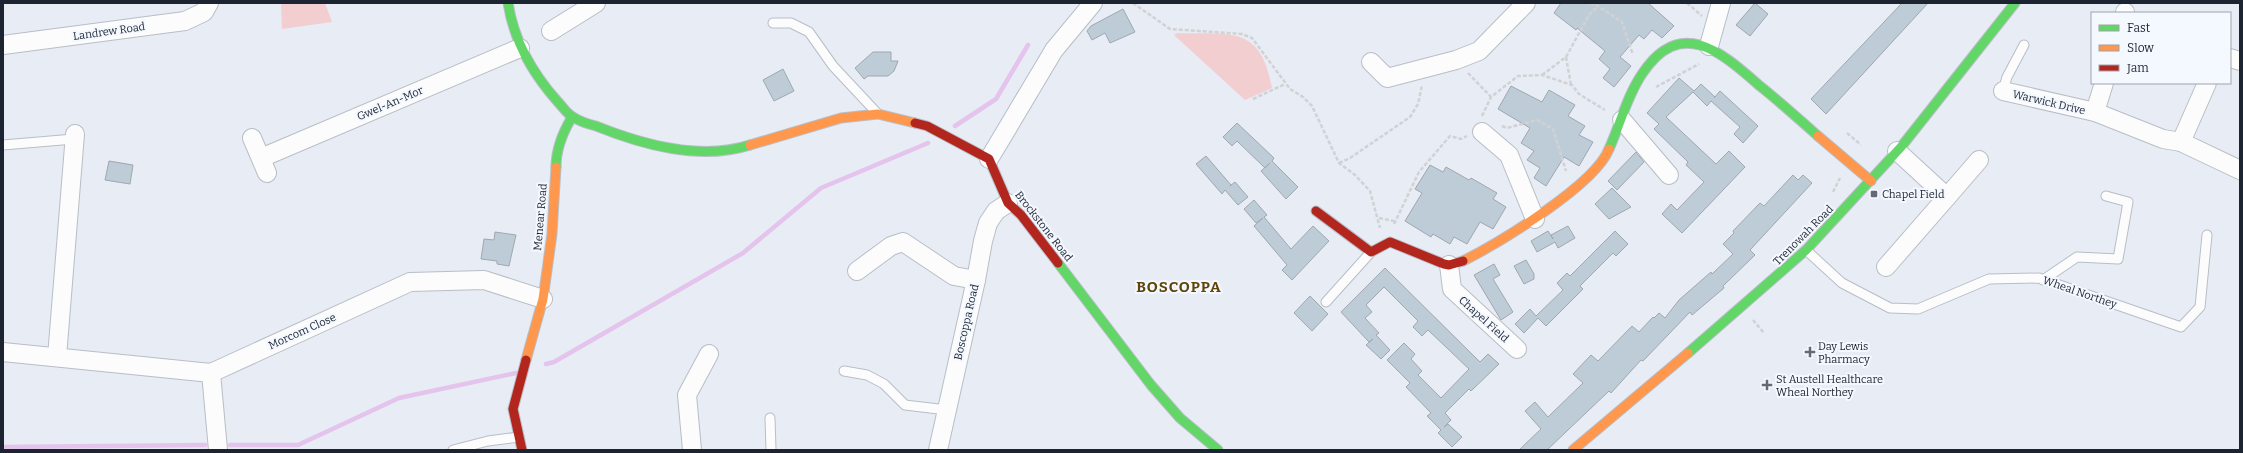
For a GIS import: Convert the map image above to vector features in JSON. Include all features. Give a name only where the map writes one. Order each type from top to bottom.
[{"type":"street","name":"Landrew Road","points":[[3,45],[185,21],[204,12],[209,3]]},
{"type":"street","points":[[508,3],[511,23],[520,48],[540,82],[572,117],[617,135],[679,150],[709,152],[745,147],[842,118],[878,114],[927,126],[989,159],[1054,50],[1093,3]]},
{"type":"street","points":[[551,31],[573,9],[596,3]]},
{"type":"street","points":[[1371,62],[1387,78],[1456,60],[1478,51],[1526,3]]},
{"type":"street","points":[[1715,49],[1721,3]]},
{"type":"street","name":"Trenowah Road","points":[[1573,450],[1767,286],[1806,250],[1897,151],[2016,3]]},
{"type":"street","points":[[1316,211],[1371,252],[1390,242],[1449,265],[1468,259],[1535,219],[1602,163],[1622,120],[1639,76],[1661,51],[1684,43],[1715,49],[1871,181]]},
{"type":"street","name":"Gwel-An-Mor","points":[[252,138],[264,165],[520,48]]},
{"type":"street","name":"Warwick Drive","points":[[2095,112],[2104,84]]},
{"type":"street","points":[[2181,142],[2207,84]]},
{"type":"street","name":"Warwick Drive","points":[[2003,91],[2095,112],[2163,139],[2181,142],[2240,170]]},
{"type":"street","name":"Menear Road","points":[[522,450],[513,409],[542,299],[552,234],[556,158],[566,127],[572,117]]},
{"type":"street","points":[[1622,120],[1669,175]]},
{"type":"street","points":[[1482,124],[1509,155],[1535,219]]},
{"type":"street","points":[[56,357],[75,136]]},
{"type":"street","points":[[1897,151],[1947,197]]},
{"type":"street","name":"Brockstone Road","points":[[989,159],[1008,203],[1021,215],[1151,385],[1180,418],[1218,450]]},
{"type":"street","points":[[1886,267],[1980,160]]},
{"type":"street","name":"Boscoppa Road","points":[[938,450],[988,222],[996,211],[1008,203]]},
{"type":"street","points":[[857,271],[891,246],[903,242],[954,276],[976,280]]},
{"type":"street","name":"Chapel Field","points":[[1449,265],[1452,289],[1517,348]]},
{"type":"street","name":"Morcom Close","points":[[3,352],[211,372],[410,282],[484,280],[542,299]]},
{"type":"street","points":[[692,450],[687,395],[709,354]]},
{"type":"street","points":[[211,372],[218,450]]},
{"type":"lane","points":[[773,22],[791,23],[809,32],[833,66],[878,114]]},
{"type":"lane","points":[[2003,91],[2007,77],[2024,45]]},
{"type":"lane","points":[[3,145],[75,136]]},
{"type":"lane","points":[[2043,280],[2077,257],[2118,260],[2128,202],[2106,196]]},
{"type":"lane","name":"Wheal Northey","points":[[1806,250],[1842,283],[1890,308],[1918,309],[1989,279],[2038,278],[2181,327],[2200,307],[2207,236]]},
{"type":"lane","points":[[1326,302],[1371,252]]},
{"type":"lane","points":[[844,371],[867,375],[884,384],[905,405],[947,410]]},
{"type":"lane","points":[[770,418],[771,450]]},
{"type":"lane","points":[[452,450],[488,441],[519,436]]},
{"type":"path","points":[[1133,3],[1170,29],[1242,34],[1252,38],[1285,84],[1303,97],[1312,106],[1339,163],[1355,175],[1370,191],[1379,218],[1394,220]]},
{"type":"path","points":[[1590,3],[1598,6],[1622,22],[1639,76]]},
{"type":"path","points":[[1542,75],[1566,57],[1589,15],[1598,6]]},
{"type":"path","points":[[1630,101],[1715,49]]},
{"type":"path","points":[[1566,57],[1572,85],[1579,94],[1622,120]]},
{"type":"path","points":[[1456,60],[1492,97]]},
{"type":"path","points":[[1390,242],[1394,220],[1419,172],[1450,136],[1460,138],[1470,135],[1482,124],[1492,97],[1518,76],[1542,75],[1572,85]]},
{"type":"path","points":[[1339,163],[1350,158],[1410,117],[1418,104],[1422,83]]},
{"type":"path","points":[[1253,99],[1285,84]]},
{"type":"path","points":[[1501,125],[1507,128],[1536,120],[1553,129],[1572,188]]},
{"type":"path","points":[[1753,320],[1764,333]]},
{"type":"shaded area","points":[[281,3],[325,3],[332,22],[282,29]]},
{"type":"shaded area","points":[[1177,33],[1228,34],[1240,37],[1251,43],[1260,53],[1267,67],[1272,88],[1245,100],[1174,35]]},
{"type":"building","points":[[1561,3],[1648,3],[1674,26],[1662,38],[1652,30],[1644,39],[1639,35],[1620,57],[1631,66],[1614,87],[1603,78],[1610,69],[1599,59],[1605,51],[1577,28],[1576,30],[1554,13]]},
{"type":"building","points":[[1755,3],[1768,14],[1750,36],[1736,25]]},
{"type":"building","points":[[1902,3],[1928,3],[1826,114],[1811,99]]},
{"type":"building","points":[[1123,9],[1135,32],[1110,43],[1105,33],[1092,40],[1087,31],[1091,26]]},
{"type":"building","points":[[873,52],[891,52],[891,61],[898,61],[894,71],[888,76],[868,76],[864,79],[855,68]]},
{"type":"building","points":[[783,69],[794,91],[774,101],[763,80]]},
{"type":"building","points":[[1679,78],[1694,91],[1701,84],[1715,97],[1720,91],[1758,126],[1743,143],[1734,134],[1740,127],[1711,101],[1707,106],[1693,92],[1666,117],[1716,164],[1729,151],[1745,167],[1682,233],[1662,214],[1671,204],[1677,210],[1704,182],[1686,165],[1688,162],[1654,129],[1659,124],[1647,113]]},
{"type":"building","points":[[1511,86],[1542,102],[1549,90],[1575,105],[1568,116],[1585,126],[1579,135],[1593,142],[1579,166],[1564,157],[1546,186],[1534,178],[1540,168],[1527,160],[1534,151],[1521,143],[1530,128],[1498,109]]},
{"type":"building","points":[[1237,123],[1274,158],[1272,161],[1298,187],[1286,199],[1261,171],[1265,168],[1237,141],[1232,146],[1223,137]]},
{"type":"building","points":[[1636,152],[1644,162],[1617,190],[1608,181]]},
{"type":"building","points":[[1206,156],[1231,185],[1230,186],[1235,182],[1248,197],[1238,205],[1225,190],[1222,194],[1196,164]]},
{"type":"building","points":[[109,161],[133,165],[130,184],[105,180]]},
{"type":"building","points":[[1430,165],[1443,172],[1446,167],[1469,180],[1471,178],[1497,193],[1493,199],[1506,207],[1493,229],[1480,222],[1467,244],[1454,237],[1450,244],[1433,234],[1431,237],[1405,221],[1422,193],[1415,189]]},
{"type":"building","points":[[1793,175],[1798,180],[1803,175],[1812,183],[1750,250],[1755,255],[1723,286],[1724,288],[1692,315],[1690,312],[1643,361],[1641,360],[1611,393],[1609,391],[1547,450],[1519,450],[1541,429],[1525,411],[1535,402],[1548,417],[1583,383],[1573,374],[1591,355],[1598,361],[1632,326],[1639,332],[1653,317],[1654,318],[1659,313],[1665,318],[1679,300],[1711,272],[1712,274],[1733,254],[1723,244],[1734,233],[1733,231],[1760,203],[1764,206]]},
{"type":"building","points":[[1612,188],[1631,207],[1609,219],[1595,204]]},
{"type":"building","points":[[1254,200],[1267,215],[1264,217],[1291,249],[1313,226],[1329,241],[1292,280],[1282,270],[1287,265],[1254,226],[1263,218],[1256,223],[1244,209]]},
{"type":"building","points":[[1568,226],[1575,238],[1558,248],[1555,242],[1537,252],[1531,241],[1548,231],[1553,239],[1551,235]]},
{"type":"building","points":[[1615,231],[1628,244],[1616,256],[1613,253],[1580,286],[1583,289],[1546,326],[1538,318],[1524,333],[1515,324],[1530,309],[1536,316],[1563,290],[1557,283],[1567,273],[1570,276]]},
{"type":"building","points":[[495,232],[516,235],[509,266],[497,264],[497,261],[481,259],[484,239],[494,240]]},
{"type":"building","points":[[1526,260],[1534,274],[1534,279],[1524,284],[1514,266]]},
{"type":"building","points":[[1494,264],[1500,275],[1493,279],[1513,312],[1501,320],[1474,275]]},
{"type":"building","points":[[1385,268],[1480,362],[1488,354],[1499,364],[1471,391],[1469,389],[1445,413],[1451,420],[1444,427],[1448,424],[1462,437],[1452,447],[1438,433],[1441,430],[1427,416],[1431,413],[1406,387],[1410,383],[1387,360],[1404,343],[1415,354],[1411,359],[1422,371],[1418,375],[1441,398],[1469,369],[1428,330],[1422,336],[1413,327],[1418,321],[1384,287],[1366,305],[1372,312],[1365,318],[1379,333],[1376,335],[1390,350],[1381,359],[1366,345],[1373,339],[1369,342],[1341,312]]},
{"type":"building","points":[[1310,296],[1328,314],[1312,331],[1294,313]]},
{"type":"waterway","points":[[955,126],[996,99],[1028,45]]},
{"type":"waterway","points":[[546,364],[554,362],[743,253],[821,188],[928,143]]},
{"type":"waterway","points":[[230,445],[298,445],[399,398],[516,373]]},
{"type":"waterway","points":[[3,447],[205,445]]},
{"type":"traffic: fast","points":[[508,3],[515,31],[532,68],[558,102],[575,118],[614,133],[652,145],[672,149],[692,151],[731,150],[750,145]]},
{"type":"traffic: fast","points":[[1688,353],[1806,250],[1901,147],[2015,3]]},
{"type":"traffic: fast","points":[[1609,149],[1628,101],[1642,74],[1657,56],[1672,46],[1686,43],[1701,46],[1716,52],[1731,62],[1818,136]]},
{"type":"traffic: fast","points":[[556,167],[557,154],[561,141],[572,117]]},
{"type":"traffic: fast","points":[[1058,263],[1151,385],[1180,418],[1218,450]]},
{"type":"traffic: slow","points":[[750,145],[841,118],[878,114],[915,123]]},
{"type":"traffic: slow","points":[[1818,136],[1871,181]]},
{"type":"traffic: slow","points":[[1463,261],[1499,241],[1566,196],[1600,163],[1609,149]]},
{"type":"traffic: slow","points":[[526,360],[543,299],[552,234],[556,167]]},
{"type":"traffic: slow","points":[[1573,450],[1688,353]]},
{"type":"traffic: jam","points":[[915,123],[927,126],[989,159],[1008,203],[1021,215],[1058,263]]},
{"type":"traffic: jam","points":[[1316,211],[1371,252],[1390,242],[1444,264],[1449,265],[1463,261]]},
{"type":"traffic: jam","points":[[522,450],[513,409],[526,360]]},
{"type":"place","name":"Chapel Field","points":[[1874,194]]},
{"type":"place","name":"Day Lewis Pharmacy","points":[[1810,352]]},
{"type":"place","name":"St Austell Healthcare Wheal Northey","points":[[1767,385]]},
{"type":"district","name":"BOSCOPPA","points":[[1179,287]]}]
